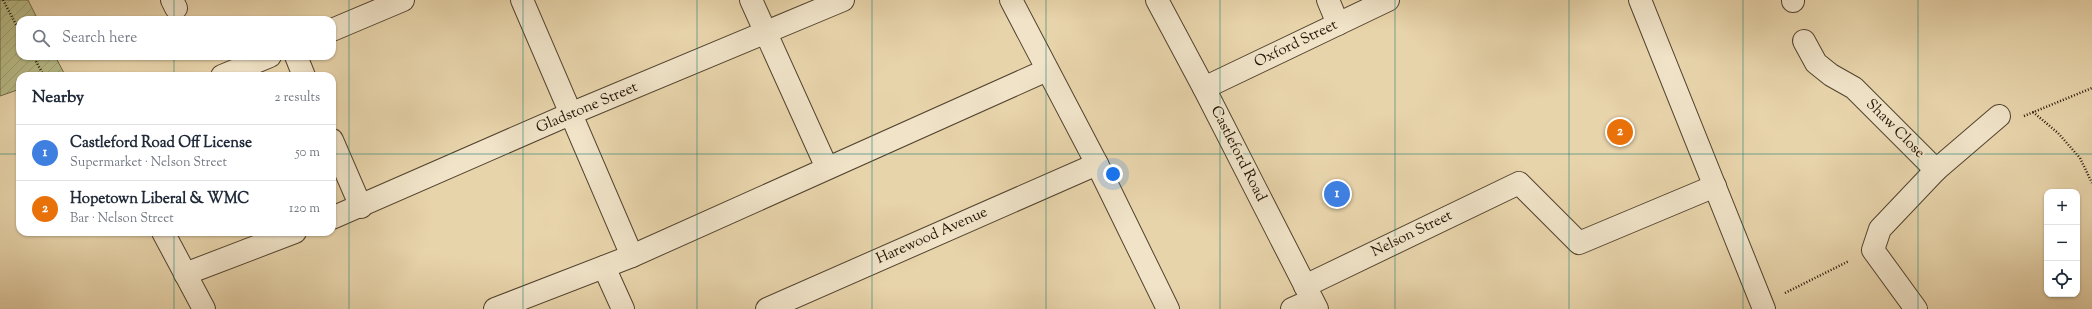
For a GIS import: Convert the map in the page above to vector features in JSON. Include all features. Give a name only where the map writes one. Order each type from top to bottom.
[{"type":"street","points":[[336,28],[403,0]]},
{"type":"street","points":[[522,0],[632,256]]},
{"type":"street","points":[[751,0],[827,168]]},
{"type":"street","name":"Gladstone Street","points":[[336,216],[361,207],[570,114],[766,34],[843,0]]},
{"type":"street","points":[[1011,0],[1096,164],[1168,309]]},
{"type":"street","name":"Castleford Road","points":[[1157,0],[1204,88],[1311,298]]},
{"type":"street","points":[[1328,0],[1338,24]]},
{"type":"street","name":"Oxford Street","points":[[1204,88],[1388,0]]},
{"type":"street","points":[[1640,0],[1715,186],[1760,307]]},
{"type":"street","name":"Shaw Close","points":[[1804,41],[1816,63],[1831,75],[1854,88],[1936,170]]},
{"type":"street","points":[[232,72],[260,60]]},
{"type":"street","points":[[298,60],[302,72]]},
{"type":"street","points":[[495,309],[632,256],[1047,70]]},
{"type":"street","name":"Shaw Close","points":[[1873,250],[1880,229],[1936,170],[1999,116]]},
{"type":"street","points":[[336,149],[361,207]]},
{"type":"street","name":"Harewood Avenue","points":[[768,309],[1096,164]]},
{"type":"street","name":"Nelson Street","points":[[1292,309],[1519,183],[1579,243],[1715,186]]},
{"type":"street","points":[[165,236],[204,309]]},
{"type":"street","points":[[185,274],[285,236]]},
{"type":"street","points":[[1873,250],[1916,309]]},
{"type":"street","points":[[604,267],[623,309]]},
{"type":"path","points":[[3,0],[16,24]]},
{"type":"path","points":[[35,60],[42,72]]},
{"type":"path","points":[[1999,116],[2019,118],[2092,88]]},
{"type":"path","points":[[2033,112],[2058,133],[2080,158],[2092,183]]},
{"type":"path","points":[[1760,307],[1873,250]]},
{"type":"green space","points":[[0,0],[28,0],[36,16],[16,16],[16,60],[57,60],[63,72],[16,72],[16,90],[0,96]]},
{"type":"place","name":"Hopetown Liberal & WMC","points":[[1620,132]]},
{"type":"place","name":"Castleford Road Off License","points":[[1337,194]]}]
